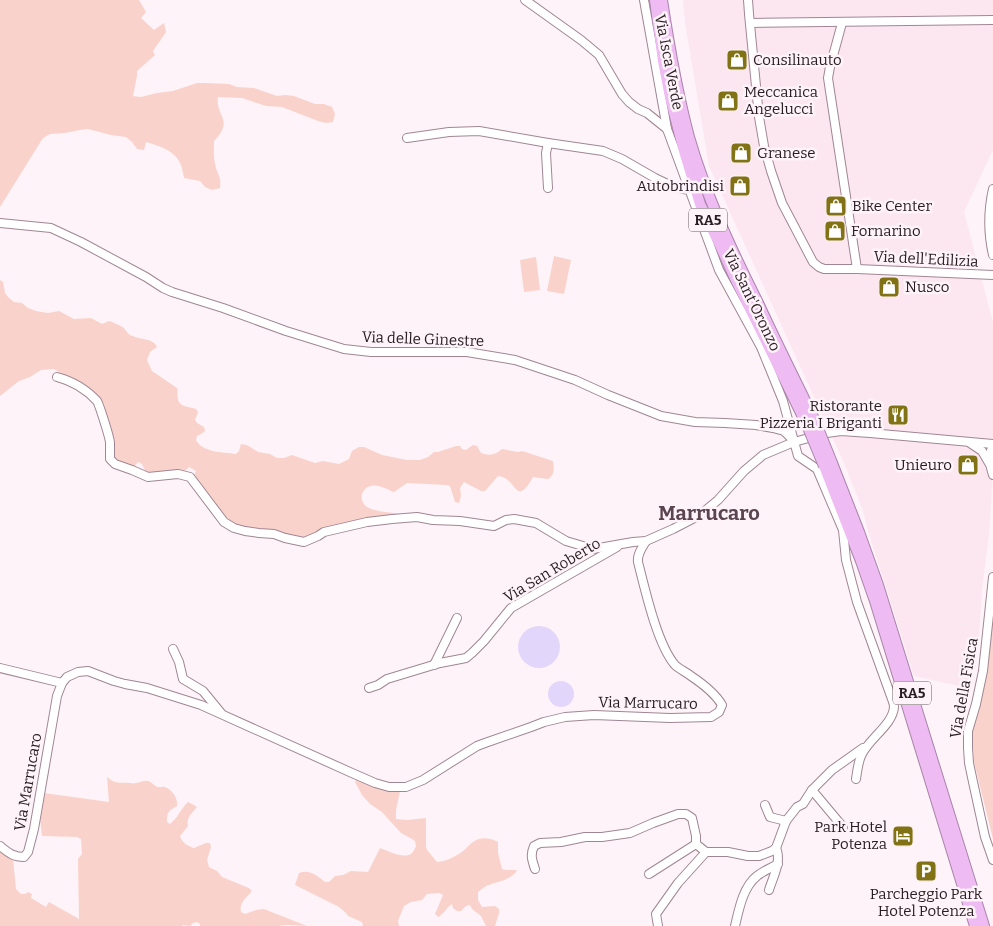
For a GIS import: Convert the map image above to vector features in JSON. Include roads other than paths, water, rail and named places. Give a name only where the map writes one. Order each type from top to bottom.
[{"type":"highway","name":"RA5","points":[[655,0],[670,97],[700,204],[734,276],[811,423]]},
{"type":"highway","name":"RA5","points":[[662,0],[677,89],[700,170],[732,251],[859,532],[878,585],[984,926]]},
{"type":"highway","name":"RA5","points":[[828,464],[875,601],[976,926]]},
{"type":"street","points":[[525,0],[599,56],[622,94],[638,109],[647,113],[667,129]]},
{"type":"street","name":"Via Isca Verde","points":[[644,0],[667,129]]},
{"type":"street","name":"Via dell'Edilizia","points":[[748,0],[759,117],[764,146],[774,184],[788,216],[813,262],[824,269],[993,275]]},
{"type":"street","points":[[750,23],[993,20]]},
{"type":"street","name":"Via dell'Edilizia","points":[[842,23],[828,78],[857,269]]},
{"type":"street","name":"Via Sant'Oronzo","points":[[667,129],[719,270],[761,347],[772,373],[783,401],[794,442]]},
{"type":"street","points":[[407,138],[449,132],[478,131],[603,151],[674,187],[689,190]]},
{"type":"street","points":[[548,143],[546,153],[548,188]]},
{"type":"street","points":[[993,189],[989,222],[993,255]]},
{"type":"street","name":"Via delle Ginestre","points":[[0,223],[51,228],[82,242],[172,292],[336,346],[371,352],[467,352],[515,360],[575,380],[661,416],[695,422],[725,422],[773,428],[784,431],[794,442]]},
{"type":"street","points":[[56,377],[69,381],[83,389],[99,403],[110,441],[110,458],[115,464],[148,477],[178,474],[190,477],[211,507],[224,522],[234,528],[274,534],[304,542],[324,532],[366,522],[417,518],[494,526],[506,520],[514,519],[536,523],[566,541],[593,549],[646,541],[662,535],[700,515],[718,500],[744,471],[763,455],[794,442],[841,431],[993,445],[989,463]]},
{"type":"street","points":[[794,442],[798,456],[817,469],[843,530],[846,560],[857,602],[894,707],[892,715],[860,756],[856,779]]},
{"type":"street","points":[[970,442],[982,451],[993,475]]},
{"type":"street","name":"Via Marrucaro","points":[[0,846],[17,857],[24,857],[28,852],[34,830],[57,696],[62,683],[78,672],[88,671],[125,684],[146,688],[201,705],[375,783],[389,787],[406,787],[423,780],[485,743],[544,722],[565,717],[594,715],[670,718],[711,717],[720,712],[722,706],[717,697],[676,666],[657,628],[637,558],[646,541]]},
{"type":"street","name":"Via San Roberto","points":[[368,688],[378,685],[386,679],[466,658],[472,654],[511,608],[623,544]]},
{"type":"street","name":"Via della Fisica","points":[[993,577],[984,671],[968,731],[969,763],[985,837],[993,860]]},
{"type":"street","points":[[434,665],[457,618]]},
{"type":"street","name":"Via Marrucaro","points":[[172,649],[179,662],[182,679],[203,691],[222,715]]},
{"type":"street","points":[[0,668],[62,683]]},
{"type":"street","points":[[696,844],[706,852],[728,852],[748,856],[759,856],[772,851],[776,848],[786,820],[797,807],[803,804],[812,790],[832,770],[867,746]]},
{"type":"street","points":[[812,790],[843,828]]},
{"type":"street","points":[[765,805],[770,817],[786,820]]},
{"type":"street","points":[[535,868],[531,852],[534,846],[540,843],[630,833],[678,814],[686,814],[692,818],[696,844]]},
{"type":"street","points":[[649,874],[696,844]]},
{"type":"street","points":[[769,890],[778,864],[779,854],[776,848]]},
{"type":"street","points":[[658,926],[656,914],[678,883],[706,852]]},
{"type":"street","points":[[735,926],[739,907],[746,891],[756,877],[778,864]]},
{"type":"place","name":"Consilinauto","points":[[737,60]]},
{"type":"place","name":"Meccanica Angelucci","points":[[728,101]]},
{"type":"place","name":"Granese","points":[[741,153]]},
{"type":"place","name":"Autobrindisi","points":[[740,186]]},
{"type":"place","name":"Bike Center","points":[[836,206]]},
{"type":"place","name":"Fornarino","points":[[835,231]]},
{"type":"place","name":"Nusco","points":[[889,287]]},
{"type":"place","name":"Ristorante Pizzeria I Briganti","points":[[898,415]]},
{"type":"place","name":"Unieuro","points":[[968,465]]},
{"type":"place","name":"Park Hotel Potenza","points":[[903,836]]},
{"type":"place","name":"Parcheggio Park Hotel Potenza","points":[[926,871]]},
{"type":"district","name":"Marrucaro","points":[[709,513]]}]
